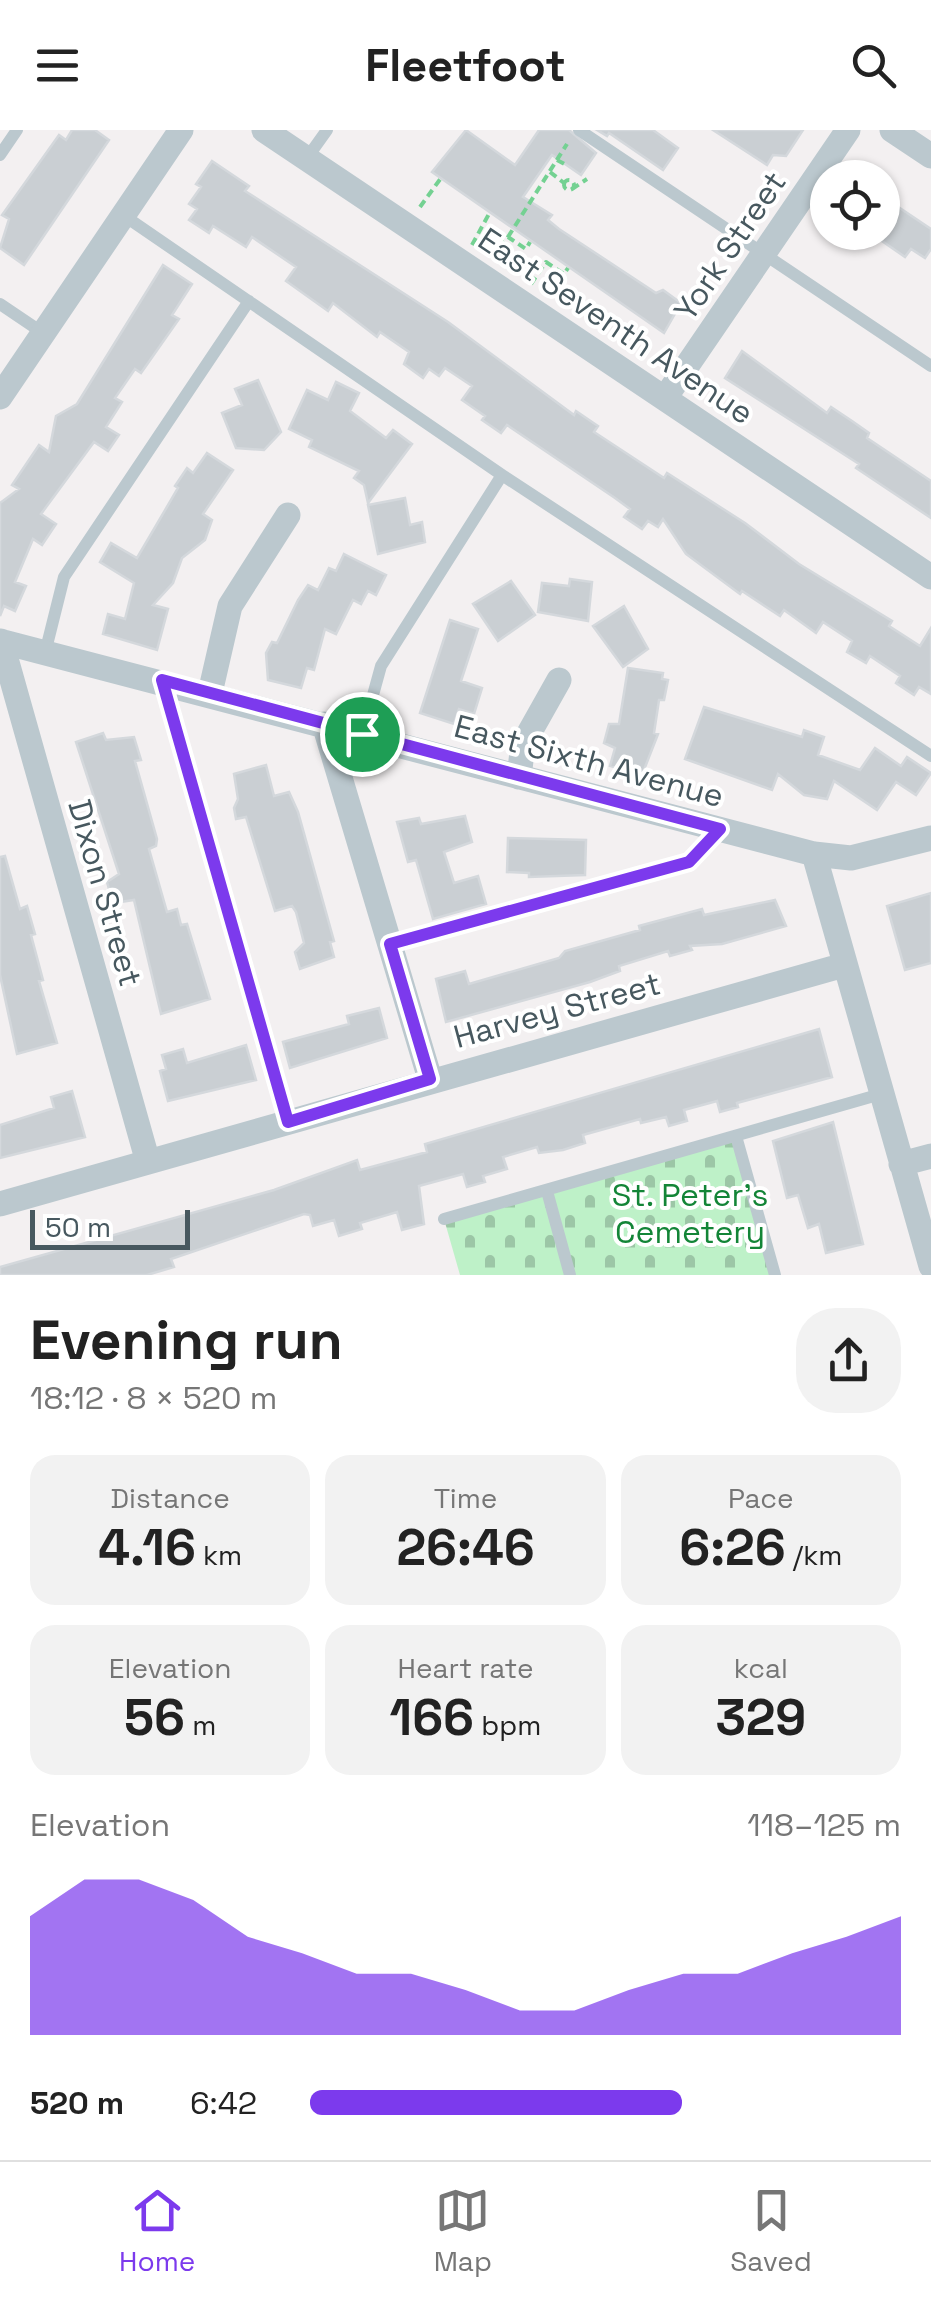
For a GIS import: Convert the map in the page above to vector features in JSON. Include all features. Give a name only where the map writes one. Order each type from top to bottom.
[{"type":"street","points":[[0,397],[180,130]]},
{"type":"street","name":"East Seventh Avenue","points":[[264,130],[931,577]]},
{"type":"street","name":"York Street","points":[[665,398],[848,130]]},
{"type":"street","points":[[892,130],[931,156]]},
{"type":"street","points":[[210,693],[222,624],[288,515]]},
{"type":"street","name":"East Sixth Avenue","points":[[0,641],[162,680],[814,854],[850,858],[931,838]]},
{"type":"street","name":"Dixon Street","points":[[0,641],[148,1162]]},
{"type":"street","points":[[519,777],[524,744],[559,680]]},
{"type":"street","points":[[324,724],[430,1079]]},
{"type":"street","points":[[814,854],[931,1266]]},
{"type":"street","name":"Harvey Street","points":[[0,1204],[430,1079],[844,965]]},
{"type":"street","points":[[901,1164],[931,1156]]},
{"type":"lane","points":[[0,155],[17,130]]},
{"type":"lane","points":[[307,158],[327,130]]},
{"type":"lane","points":[[574,134],[931,366]]},
{"type":"lane","points":[[123,215],[502,475],[931,756]]},
{"type":"lane","points":[[45,653],[64,577],[249,301]]},
{"type":"lane","points":[[0,304],[43,334]]},
{"type":"lane","points":[[362,734],[381,666],[502,475]]},
{"type":"lane","points":[[162,680],[288,1122]]},
{"type":"lane","points":[[390,944],[689,862],[720,829]]},
{"type":"lane","points":[[444,1219],[882,1094]]},
{"type":"lane","points":[[736,1136],[776,1275]]},
{"type":"lane","points":[[547,1190],[570,1275]]},
{"type":"path","points":[[490,263],[574,134]]},
{"type":"path","points":[[557,160],[568,166]]},
{"type":"path","points":[[550,172],[564,182],[566,190],[587,179]]},
{"type":"path","points":[[427,198],[440,178]]},
{"type":"path","points":[[479,235],[490,212]]},
{"type":"path","points":[[508,237],[526,249],[530,242]]},
{"type":"path","points":[[528,288],[546,262],[564,274],[568,268]]},
{"type":"green space","name":"St. Peter's Cemetery","points":[[736,1136],[775,1275],[460,1275],[444,1219]]},
{"type":"building","points":[[72,130],[95,130],[109,140],[24,265],[0,248],[9,219],[2,215],[59,135],[66,140]]},
{"type":"building","points":[[466,130],[515,165],[539,130],[569,130],[596,153],[581,175],[552,155],[523,197],[552,215],[548,220],[559,229],[656,293],[663,290],[681,303],[664,333],[432,172]]},
{"type":"building","points":[[597,130],[653,130],[678,148],[663,170],[609,133],[607,136]]},
{"type":"building","points":[[713,130],[803,130],[786,156],[773,155],[767,165]]},
{"type":"building","points":[[212,161],[249,186],[245,191],[448,322],[574,415],[576,411],[598,426],[594,432],[664,478],[667,473],[745,523],[799,564],[892,621],[889,626],[920,646],[931,628],[931,694],[919,687],[914,695],[896,683],[900,676],[870,656],[866,663],[847,652],[852,641],[823,622],[816,633],[784,610],[780,616],[742,591],[740,594],[686,554],[663,519],[658,527],[648,521],[642,529],[624,517],[630,509],[615,498],[507,425],[501,433],[482,420],[485,416],[462,400],[472,386],[445,368],[439,376],[429,369],[423,378],[404,364],[409,352],[380,332],[377,337],[333,303],[328,311],[286,281],[296,267],[252,237],[246,247],[213,226],[209,233],[189,220],[197,209],[189,204],[201,187],[196,184]]},
{"type":"building","points":[[900,208],[931,229],[931,249],[925,258],[911,249],[905,257],[895,250],[900,250]]},
{"type":"building","points":[[163,265],[192,284],[172,315],[179,319],[141,373],[135,369],[115,398],[122,402],[106,427],[119,435],[108,451],[94,442],[41,514],[56,524],[42,545],[33,539],[15,582],[26,586],[15,611],[4,606],[0,616],[0,503],[19,489],[12,485],[39,445],[49,452],[56,416],[77,404]]},
{"type":"building","points":[[742,351],[827,413],[831,407],[852,421],[869,433],[867,438],[931,481],[931,518],[856,468],[859,464],[725,378]]},
{"type":"building","points":[[258,380],[281,432],[264,450],[236,448],[222,413],[242,405],[235,389]]},
{"type":"building","points":[[336,382],[359,393],[350,411],[386,438],[393,430],[412,444],[368,503],[364,485],[354,478],[359,471],[309,447],[312,440],[289,429],[307,390],[328,400]]},
{"type":"building","points":[[207,453],[233,470],[203,514],[212,520],[205,540],[182,558],[173,583],[153,605],[168,609],[157,650],[103,634],[108,614],[125,619],[134,583],[100,562],[111,543],[137,558],[187,468],[193,473]]},
{"type":"building","points":[[405,498],[410,525],[422,522],[425,542],[378,554],[368,505]]},
{"type":"building","points":[[344,554],[386,575],[376,595],[368,591],[361,604],[353,600],[336,634],[325,629],[314,670],[307,668],[301,688],[268,680],[266,653],[272,642],[277,643],[308,585],[318,590],[329,568],[336,571]]},
{"type":"building","points":[[570,579],[592,582],[588,621],[538,612],[542,583],[569,586]]},
{"type":"building","points":[[511,581],[535,615],[498,641],[473,604]]},
{"type":"building","points":[[624,606],[648,649],[623,667],[593,626]]},
{"type":"building","points":[[450,620],[478,629],[461,681],[482,688],[474,714],[459,709],[454,724],[420,713]]},
{"type":"building","points":[[628,668],[663,673],[662,679],[668,680],[664,700],[659,700],[654,733],[658,734],[642,775],[610,766],[615,748],[604,743],[609,724],[619,724]]},
{"type":"building","points":[[704,707],[802,737],[804,730],[824,737],[818,755],[860,770],[875,748],[901,766],[907,757],[931,773],[916,795],[896,782],[877,810],[834,781],[827,799],[804,795],[778,774],[772,790],[685,759]]},
{"type":"building","points":[[103,733],[106,740],[134,737],[141,760],[135,761],[157,839],[156,846],[149,849],[167,912],[177,909],[181,925],[187,924],[210,999],[161,1014],[134,900],[113,903],[107,882],[119,874],[76,742]]},
{"type":"building","points":[[266,765],[274,796],[289,792],[298,812],[334,941],[330,942],[334,957],[300,969],[295,952],[304,943],[296,912],[292,906],[275,911],[246,817],[236,819],[234,808],[238,799],[234,774]]},
{"type":"building","points":[[465,816],[472,842],[444,852],[454,883],[478,876],[486,904],[433,919],[416,860],[408,862],[397,822],[419,818],[421,824]]},
{"type":"building","points":[[508,838],[586,840],[585,875],[529,877],[529,873],[507,872]]},
{"type":"building","points":[[5,856],[20,909],[27,906],[35,934],[31,935],[43,980],[39,981],[57,1043],[17,1054],[0,975],[0,857]]},
{"type":"building","points":[[931,893],[931,963],[905,970],[887,906]]},
{"type":"building","points":[[775,900],[786,926],[722,944],[690,946],[692,950],[670,956],[668,951],[619,966],[620,971],[590,982],[446,1022],[436,979],[465,971],[469,984],[559,958],[565,951],[640,930],[639,926],[702,909],[704,915]]},
{"type":"building","points":[[379,1008],[387,1038],[290,1068],[283,1042],[349,1024],[347,1016]]},
{"type":"building","points":[[819,1029],[832,1077],[737,1103],[738,1107],[720,1112],[717,1101],[684,1110],[687,1121],[669,1126],[666,1117],[641,1123],[640,1119],[583,1135],[585,1143],[563,1150],[539,1153],[537,1147],[503,1157],[507,1169],[483,1176],[485,1182],[467,1187],[463,1174],[419,1186],[424,1224],[402,1230],[397,1212],[360,1223],[362,1229],[339,1236],[334,1220],[313,1226],[310,1215],[304,1214],[171,1259],[174,1267],[147,1275],[0,1275],[0,1267],[274,1190],[357,1160],[360,1170],[427,1152],[425,1144]]},
{"type":"building","points":[[246,1045],[256,1080],[168,1101],[160,1071],[166,1069],[162,1055],[183,1049],[187,1063]]},
{"type":"building","points":[[72,1091],[85,1137],[0,1158],[0,1125],[54,1108],[51,1097]]},
{"type":"building","points":[[833,1122],[863,1244],[826,1253],[819,1224],[808,1228],[798,1195],[787,1198],[773,1141]]},
{"type":"route","points":[[162,680],[362,734],[720,829],[689,862],[390,944],[430,1079],[288,1122],[162,680]]}]
